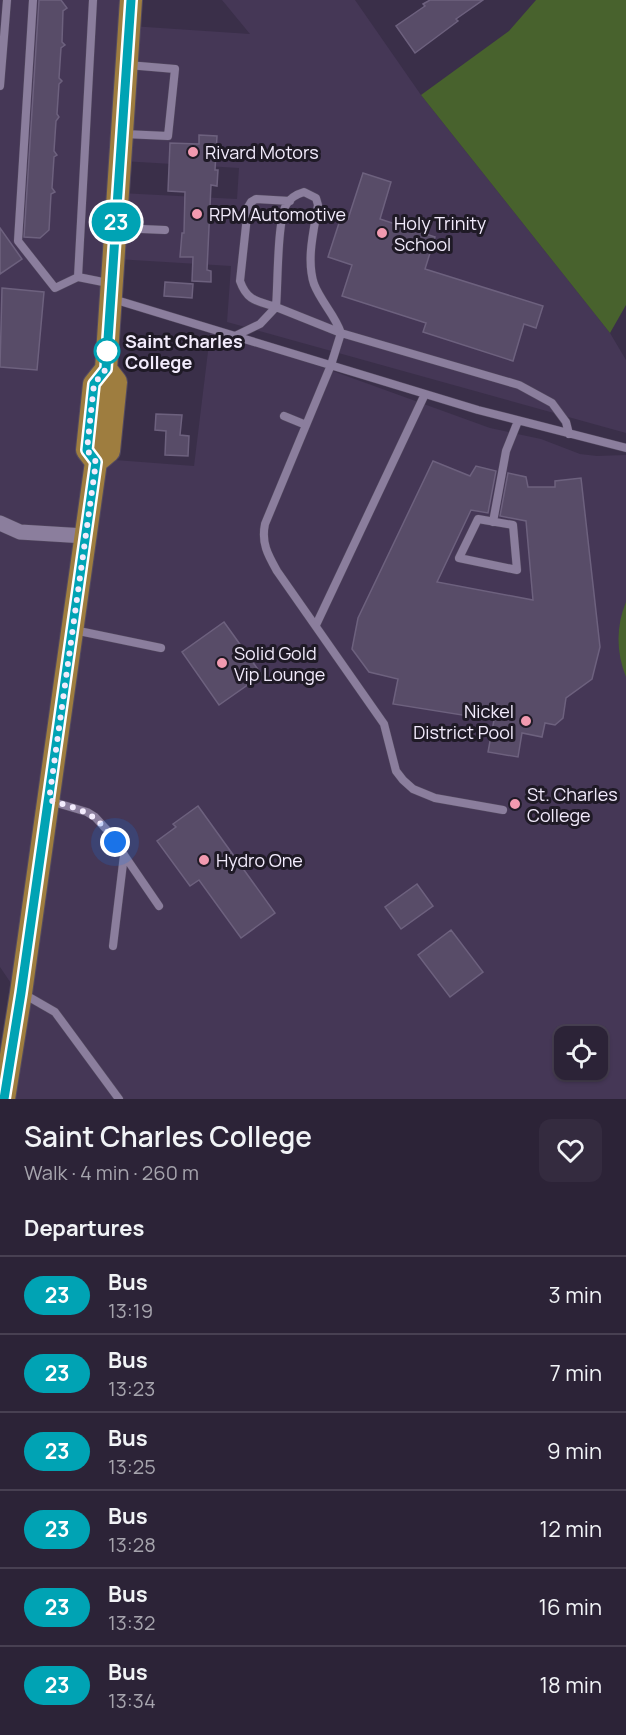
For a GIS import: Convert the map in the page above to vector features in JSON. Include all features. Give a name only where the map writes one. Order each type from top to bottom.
[{"type":"main road","points":[[4,1099],[5,1052],[21,993],[96,462],[109,451],[116,382],[106,369],[131,0]]},
{"type":"street","points":[[0,523],[20,532],[85,536]]},
{"type":"lane","points":[[0,86],[7,0]]},
{"type":"lane","points":[[33,0],[18,241],[55,288],[78,277],[235,336],[518,421],[626,448]]},
{"type":"lane","points":[[78,277],[93,0]]},
{"type":"lane","points":[[122,134],[168,136],[175,69],[127,65]]},
{"type":"lane","points":[[235,336],[260,324],[276,307],[281,232],[286,206],[295,195],[304,192],[316,198],[318,205],[310,268],[314,284],[338,322],[341,333],[331,365],[267,518],[263,534],[264,544],[277,571],[384,724],[396,771],[403,780],[413,789],[435,798],[503,810]]},
{"type":"lane","points":[[290,201],[256,199],[248,207],[240,281],[244,292],[255,301],[341,333],[519,385],[552,403],[566,422],[569,434]]},
{"type":"lane","points":[[116,228],[165,230]]},
{"type":"lane","points":[[316,625],[425,394]]},
{"type":"lane","points":[[284,416],[306,425]]},
{"type":"lane","points":[[493,522],[506,452],[518,421]]},
{"type":"lane","points":[[478,519],[493,522],[513,525],[517,570],[459,558],[478,519]]},
{"type":"lane","points":[[73,630],[161,648]]},
{"type":"lane","points":[[49,800],[87,812],[95,817],[159,906]]},
{"type":"lane","points":[[113,946],[124,855]]},
{"type":"lane","points":[[21,993],[55,1012],[119,1099]]},
{"type":"shaded area","points":[[0,0],[132,0],[131,26],[250,34],[222,0],[355,0],[421,95],[610,333],[626,360],[626,433],[227,322],[231,266],[116,259],[102,459],[194,466],[211,327],[490,428],[541,439],[580,454],[626,455],[626,1099],[5,1099],[21,998],[0,967]],"holes":[[[122,161],[239,168],[237,199],[120,193]]]},
{"type":"green space","points":[[536,0],[626,0],[626,305],[610,333],[421,95],[509,31]]},
{"type":"green space","points":[[626,602],[626,677],[620,658],[618,639],[620,620]]},
{"type":"building","points":[[39,0],[61,0],[67,8],[63,11],[62,42],[65,45],[61,48],[59,78],[62,81],[59,84],[57,114],[59,117],[56,121],[54,151],[57,155],[54,157],[52,188],[55,192],[51,194],[49,230],[40,238],[24,237]]},
{"type":"building","points":[[430,0],[483,0],[415,53],[396,26]]},
{"type":"building","points":[[199,135],[217,136],[215,170],[218,170],[217,186],[211,185],[207,270],[211,271],[211,282],[192,281],[193,257],[180,257],[182,233],[184,233],[185,192],[168,191],[170,143],[199,144]]},
{"type":"building","points":[[363,173],[391,182],[380,219],[435,237],[425,269],[543,306],[536,328],[524,324],[513,361],[423,332],[426,323],[342,296],[352,265],[328,257],[341,217],[348,219]]},
{"type":"building","points":[[0,228],[22,259],[0,274]]},
{"type":"building","points":[[165,282],[193,284],[192,298],[164,296]]},
{"type":"building","points":[[2,288],[44,292],[37,370],[0,367]]},
{"type":"building","points":[[156,414],[182,415],[180,435],[189,436],[188,456],[165,455],[166,431],[155,430]]},
{"type":"building","points":[[433,461],[470,476],[476,466],[496,471],[488,513],[471,510],[437,582],[533,600],[526,521],[500,516],[508,473],[526,477],[528,487],[555,487],[555,481],[581,478],[600,647],[592,679],[566,698],[563,718],[555,725],[545,723],[542,737],[522,733],[518,757],[488,752],[494,720],[393,704],[398,679],[369,672],[352,649],[358,618]]},
{"type":"building","name":"Solid Gold Vip Lounge","points":[[224,622],[262,675],[219,705],[182,652]]},
{"type":"building","name":"Hydro One","points":[[198,806],[275,913],[241,938],[199,880],[190,886],[157,841],[176,827],[173,824]]},
{"type":"building","points":[[417,884],[433,906],[401,929],[385,907]]},
{"type":"building","points":[[451,930],[483,972],[450,997],[418,955]]},
{"type":"bus line","name":"23","points":[[4,1099],[96,462],[87,450],[94,384],[106,369],[131,0]]},
{"type":"place","name":"Rivard Motors","points":[[193,152]]},
{"type":"place","name":"RPM Automotive","points":[[197,214]]},
{"type":"place","name":"Holy Trinity School","points":[[382,233]]},
{"type":"place","name":"Saint Charles College","points":[[107,351]]},
{"type":"place","name":"Solid Gold Vip Lounge","points":[[222,663]]},
{"type":"place","name":"Nickel District Pool","points":[[526,721]]},
{"type":"place","name":"St. Charles College","points":[[515,804]]},
{"type":"place","name":"Hydro One","points":[[204,860]]},
{"type":"route","points":[[107,351],[108,345],[106,369],[94,384],[87,450],[96,462],[49,800],[87,812],[95,817],[115,842]]}]
